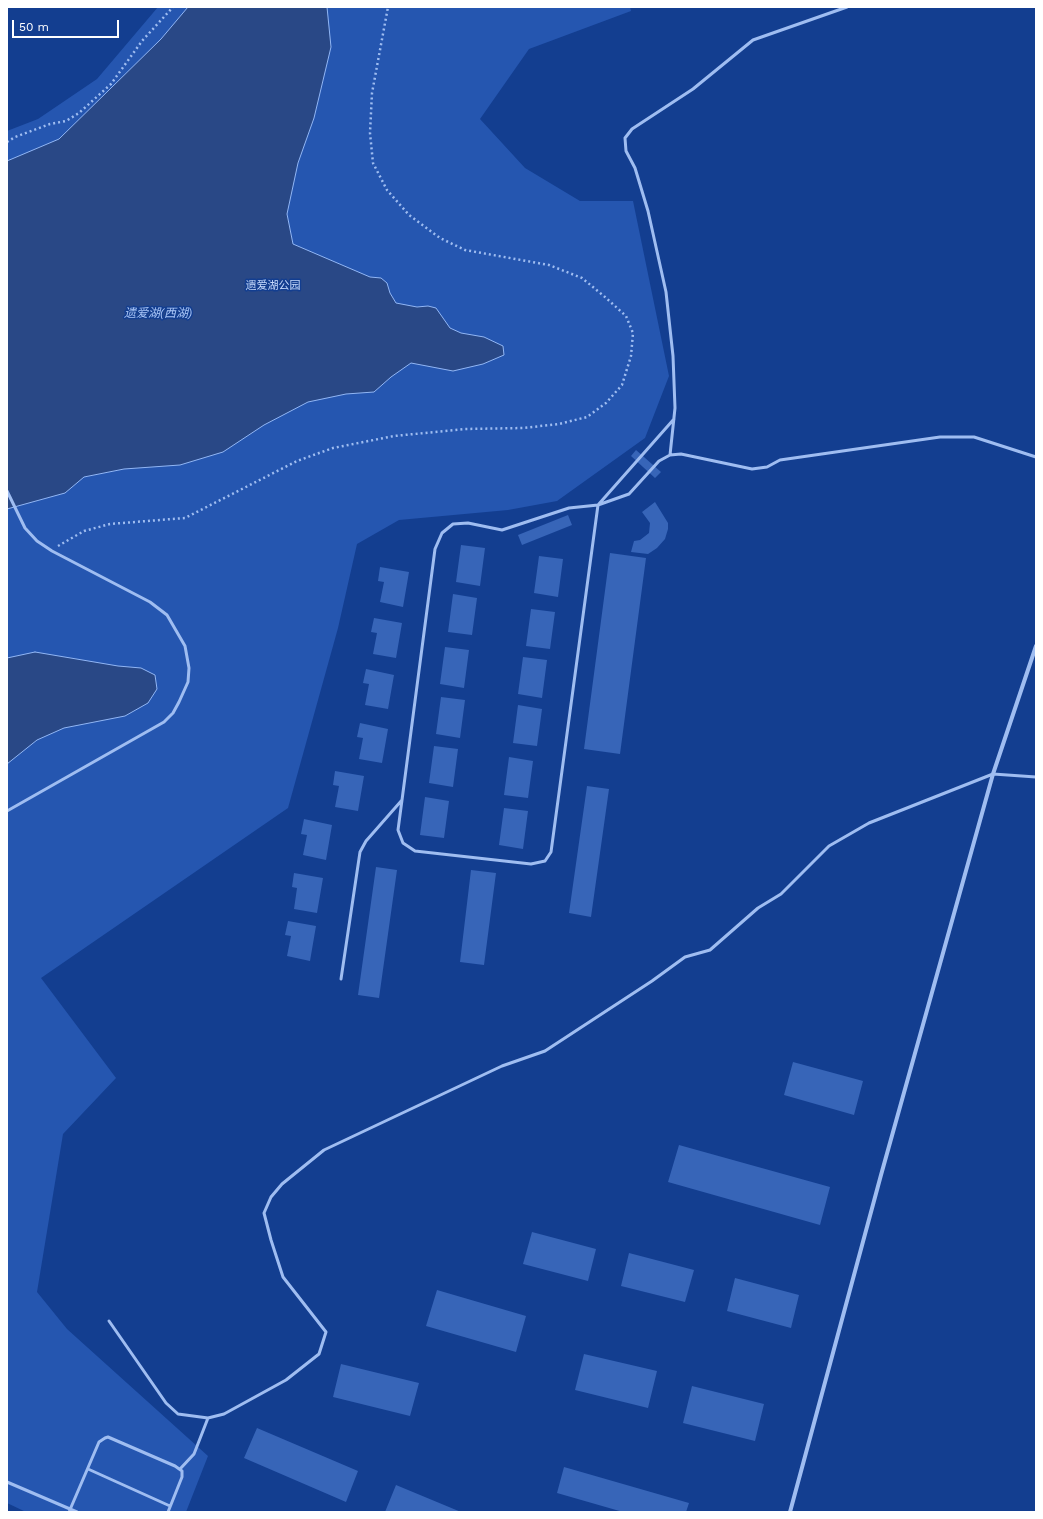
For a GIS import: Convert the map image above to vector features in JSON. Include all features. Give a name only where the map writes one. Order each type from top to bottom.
[{"type":"street","points":[[790,1512],[881,1175],[993,774],[1036,646]]},
{"type":"lane","points":[[670,455],[674,419],[673,356],[666,292],[648,211],[634,168],[626,151],[625,138],[632,129],[692,89],[754,40],[847,7]]},
{"type":"lane","points":[[674,419],[598,505],[550,852],[545,861],[530,864],[415,850],[403,843],[398,830],[435,549],[442,533],[453,524],[468,523],[502,530],[569,508],[598,505],[629,494],[659,461],[670,455],[681,454],[752,469],[767,466],[780,460],[842,450],[940,437],[974,437],[1036,457]]},
{"type":"lane","points":[[7,491],[25,528],[37,541],[52,551],[150,602],[167,615],[186,646],[188,658],[188,682],[173,713],[164,722],[7,811]]},
{"type":"lane","points":[[109,1321],[166,1403],[178,1414],[208,1418],[224,1414],[286,1380],[319,1354],[326,1332],[283,1277],[270,1240],[264,1213],[271,1197],[282,1184],[324,1150],[502,1066],[545,1051],[652,981],[685,957],[710,950],[758,908],[781,894],[829,846],[869,823],[993,774],[1036,776]]},
{"type":"lane","points":[[341,980],[360,852],[366,841],[402,800]]},
{"type":"lane","points":[[180,1469],[194,1454],[208,1418]]},
{"type":"lane","points":[[70,1510],[100,1442],[108,1437],[175,1466],[182,1471],[182,1477],[168,1512]]},
{"type":"lane","points":[[88,1469],[170,1506]]},
{"type":"lane","points":[[7,1482],[77,1512]]},
{"type":"path","points":[[7,142],[15,137],[50,124],[66,121],[79,113],[112,84],[142,41],[173,7]]},
{"type":"path","points":[[52,551],[68,539],[84,530],[110,524],[185,518],[297,461],[333,448],[394,436],[465,429],[522,428],[558,424],[587,417],[606,403],[622,385],[631,356],[633,333],[626,316],[605,297],[582,278],[549,265],[465,250],[440,238],[409,215],[388,190],[373,163],[370,134],[372,93],[388,7]]},
{"type":"green space","name":"遗爱湖公园","points":[[158,7],[630,7],[631,11],[529,49],[480,119],[525,168],[580,201],[633,201],[669,376],[645,438],[557,501],[508,510],[399,520],[357,544],[338,628],[288,808],[41,978],[116,1078],[63,1134],[37,1292],[67,1329],[208,1456],[186,1512],[26,1512],[7,1503],[7,131],[38,119],[97,79]]},
{"type":"water","name":"遗爱湖(西湖)","points":[[188,7],[327,7],[331,47],[314,118],[298,163],[287,214],[293,244],[370,277],[381,278],[387,283],[390,293],[396,303],[417,307],[428,306],[436,308],[450,328],[461,333],[484,337],[503,346],[504,355],[483,364],[453,371],[411,363],[391,377],[374,392],[346,394],[308,402],[264,425],[223,452],[180,465],[124,469],[84,477],[65,493],[7,509],[7,161],[59,139],[161,39]]},
{"type":"water","points":[[35,652],[118,666],[141,668],[155,675],[157,689],[148,703],[125,716],[64,728],[37,740],[7,764],[7,658]]},
{"type":"building","points":[[636,450],[661,472],[655,478],[631,456]]},
{"type":"building","points":[[655,502],[668,523],[665,539],[657,548],[648,554],[631,552],[634,541],[640,540],[649,533],[650,523],[642,512]]},
{"type":"building","points":[[568,515],[572,525],[522,545],[518,535]]},
{"type":"building","points":[[461,545],[485,548],[480,586],[456,582]]},
{"type":"building","points":[[610,553],[646,558],[620,754],[584,749]]},
{"type":"building","points":[[539,556],[563,559],[558,597],[534,593]]},
{"type":"building","points":[[380,567],[409,572],[403,607],[380,602],[384,582],[378,581]]},
{"type":"building","points":[[453,594],[477,598],[472,635],[448,632]]},
{"type":"building","points":[[531,609],[555,612],[550,649],[526,646]]},
{"type":"building","points":[[374,618],[402,623],[396,658],[373,654],[377,633],[371,632]]},
{"type":"building","points":[[445,647],[469,650],[464,688],[440,684]]},
{"type":"building","points":[[523,657],[547,660],[542,698],[518,694]]},
{"type":"building","points":[[366,669],[394,675],[388,709],[365,705],[369,684],[363,683]]},
{"type":"building","points":[[441,697],[465,700],[460,738],[436,734]]},
{"type":"building","points":[[518,705],[542,709],[537,746],[513,743]]},
{"type":"building","points":[[360,723],[388,729],[382,763],[359,759],[363,738],[357,737]]},
{"type":"building","points":[[434,746],[458,749],[453,787],[429,783]]},
{"type":"building","points":[[509,757],[533,761],[528,798],[504,795]]},
{"type":"building","points":[[335,771],[364,776],[358,811],[335,807],[339,786],[333,785]]},
{"type":"building","points":[[587,786],[609,789],[591,917],[569,913]]},
{"type":"building","points":[[425,797],[449,801],[444,838],[420,835]]},
{"type":"building","points":[[504,808],[528,811],[523,849],[499,845]]},
{"type":"building","points":[[304,819],[332,825],[326,860],[303,855],[307,835],[301,834]]},
{"type":"building","points":[[376,867],[397,870],[379,998],[358,995]]},
{"type":"building","points":[[471,870],[496,873],[484,965],[460,962]]},
{"type":"building","points":[[294,873],[323,878],[317,913],[294,909],[297,888],[292,887]]},
{"type":"building","points":[[288,921],[316,926],[310,961],[287,956],[291,936],[285,935]]},
{"type":"building","points":[[793,1062],[863,1081],[854,1115],[784,1095]]},
{"type":"building","points":[[679,1145],[830,1187],[820,1225],[668,1182]]},
{"type":"building","points":[[532,1232],[596,1249],[588,1281],[523,1264]]},
{"type":"building","points":[[629,1253],[694,1270],[685,1302],[621,1286]]},
{"type":"building","points":[[735,1278],[799,1295],[791,1328],[727,1311]]},
{"type":"building","points":[[437,1290],[526,1316],[516,1352],[426,1326]]},
{"type":"building","points":[[584,1354],[657,1371],[648,1408],[575,1390]]},
{"type":"building","points":[[341,1364],[419,1383],[410,1416],[333,1397]]},
{"type":"building","points":[[692,1386],[764,1404],[755,1441],[683,1423]]},
{"type":"building","points":[[257,1428],[358,1471],[346,1502],[244,1458]]},
{"type":"building","points":[[564,1467],[689,1503],[686,1512],[623,1512],[557,1493]]},
{"type":"building","points":[[396,1485],[461,1512],[385,1512]]}]
